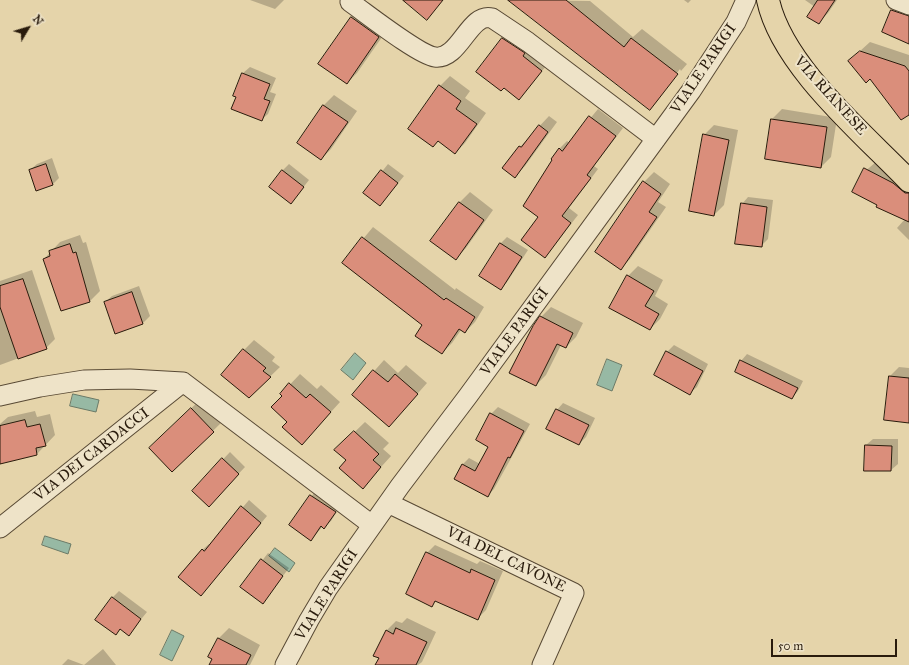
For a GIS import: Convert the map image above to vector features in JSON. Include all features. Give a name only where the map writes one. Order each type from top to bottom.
[{"type":"main road","name":"VIA RIANESE","points":[[768,0],[776,27],[792,55],[828,97],[909,181]]},
{"type":"street","name":"VIALE PARIGI","points":[[285,665],[318,604],[372,525],[691,91],[736,22],[746,0]]},
{"type":"street","points":[[896,0],[909,5]]},
{"type":"street","points":[[350,2],[422,52],[437,58],[448,54],[478,20],[487,16],[492,18],[528,42],[656,139]]},
{"type":"street","points":[[0,396],[40,387],[84,380],[130,379],[183,382],[372,525]]},
{"type":"street","name":"VIA DEI CARDACCI","points":[[0,528],[183,382]]},
{"type":"street","name":"VIA DEL CAVONE","points":[[388,503],[574,593],[542,665]]},
{"type":"shaded area","points":[[355,353],[366,363],[353,380],[341,370]]},
{"type":"shaded area","points":[[607,359],[622,365],[612,391],[597,385]]},
{"type":"shaded area","points":[[73,394],[99,400],[96,412],[70,406]]},
{"type":"shaded area","points":[[45,536],[71,544],[68,554],[42,545]]},
{"type":"shaded area","points":[[275,548],[295,563],[289,572],[269,556]]},
{"type":"shaded area","points":[[172,630],[184,636],[172,661],[160,655]]},
{"type":"building","points":[[403,0],[443,0],[427,20]]},
{"type":"building","points":[[508,0],[566,0],[624,47],[631,38],[678,74],[650,110]]},
{"type":"building","points":[[818,0],[835,0],[819,24],[807,17]]},
{"type":"building","points":[[891,10],[909,16],[909,44],[882,32]]},
{"type":"building","points":[[351,17],[379,37],[347,84],[318,64]]},
{"type":"building","points":[[502,38],[525,53],[523,56],[542,71],[519,100],[504,88],[501,91],[476,72]]},
{"type":"building","points":[[860,51],[905,66],[909,71],[909,115],[901,120],[870,79],[866,83],[848,61]]},
{"type":"building","points":[[242,73],[270,84],[264,99],[270,101],[262,121],[231,109],[236,97],[233,96]]},
{"type":"building","points":[[439,85],[461,101],[456,109],[477,124],[455,154],[438,141],[433,147],[408,129]]},
{"type":"building","points":[[323,105],[348,122],[321,160],[297,143]]},
{"type":"building","points":[[589,116],[616,136],[587,175],[591,178],[562,216],[571,223],[545,258],[521,240],[538,217],[523,206],[559,148],[562,151]]},
{"type":"building","points":[[771,119],[827,127],[821,168],[765,159]]},
{"type":"building","points":[[539,125],[548,132],[515,178],[502,168],[519,146],[521,147]]},
{"type":"building","points":[[703,134],[729,140],[714,216],[689,211]]},
{"type":"building","points":[[46,164],[53,185],[36,191],[29,170]]},
{"type":"building","points":[[864,168],[893,183],[905,193],[909,193],[909,222],[876,207],[877,205],[852,192]]},
{"type":"building","points":[[282,170],[304,187],[291,204],[269,187]]},
{"type":"building","points":[[381,170],[398,183],[380,206],[363,193]]},
{"type":"building","points":[[643,181],[661,194],[649,212],[657,217],[621,270],[595,252]]},
{"type":"building","points":[[459,202],[484,220],[456,260],[430,241]]},
{"type":"building","points":[[741,203],[767,207],[762,247],[735,244]]},
{"type":"building","points":[[362,237],[444,300],[446,298],[475,317],[465,333],[459,329],[442,354],[415,336],[422,325],[342,263]]},
{"type":"building","points":[[500,243],[522,257],[501,290],[479,276]]},
{"type":"building","points":[[70,244],[73,253],[76,252],[90,302],[61,311],[43,259],[50,256],[49,251]]},
{"type":"building","points":[[627,275],[654,291],[645,306],[659,314],[650,330],[609,308]]},
{"type":"building","points":[[23,279],[47,349],[18,359],[0,307],[0,286]]},
{"type":"building","points":[[132,292],[143,324],[115,334],[104,302]]},
{"type":"building","points":[[540,316],[573,333],[566,348],[557,344],[536,386],[509,373],[533,326]]},
{"type":"building","points":[[243,349],[266,368],[263,371],[271,377],[249,398],[221,375]]},
{"type":"building","points":[[666,351],[703,371],[690,395],[654,375]]},
{"type":"building","points":[[740,360],[798,388],[792,399],[735,372]]},
{"type":"building","points":[[373,370],[388,382],[395,374],[418,394],[389,427],[352,395]]},
{"type":"building","points":[[889,376],[909,378],[909,423],[884,420]]},
{"type":"building","points":[[289,383],[306,398],[310,394],[331,412],[302,445],[282,427],[287,422],[271,407],[282,396],[280,394]]},
{"type":"building","points":[[191,408],[214,432],[172,472],[149,448]]},
{"type":"building","points":[[556,409],[589,425],[579,445],[546,429]]},
{"type":"building","points":[[490,413],[524,431],[510,458],[508,457],[488,497],[454,479],[462,464],[475,471],[488,447],[476,440]]},
{"type":"building","points":[[25,420],[27,427],[40,424],[46,446],[36,448],[37,455],[0,464],[0,426]]},
{"type":"building","points":[[354,431],[379,454],[373,460],[381,467],[363,489],[339,468],[346,460],[334,450]]},
{"type":"building","points":[[865,445],[892,446],[891,471],[864,471]]},
{"type":"building","points":[[222,458],[239,474],[209,507],[192,491]]},
{"type":"building","points":[[310,495],[336,512],[324,529],[321,526],[311,541],[289,525]]},
{"type":"building","points":[[241,506],[261,523],[201,596],[178,577],[202,549],[204,551]]},
{"type":"building","points":[[426,552],[470,573],[471,569],[495,580],[478,620],[435,601],[432,607],[406,594]]},
{"type":"building","points":[[261,559],[283,576],[263,604],[240,587]]},
{"type":"building","points":[[112,597],[141,619],[129,636],[120,629],[116,635],[95,620]]},
{"type":"building","points":[[396,628],[427,642],[416,665],[375,665],[379,658],[373,656],[386,630],[393,634]]},
{"type":"building","points":[[218,638],[251,655],[246,665],[209,665],[212,659],[208,657]]}]
